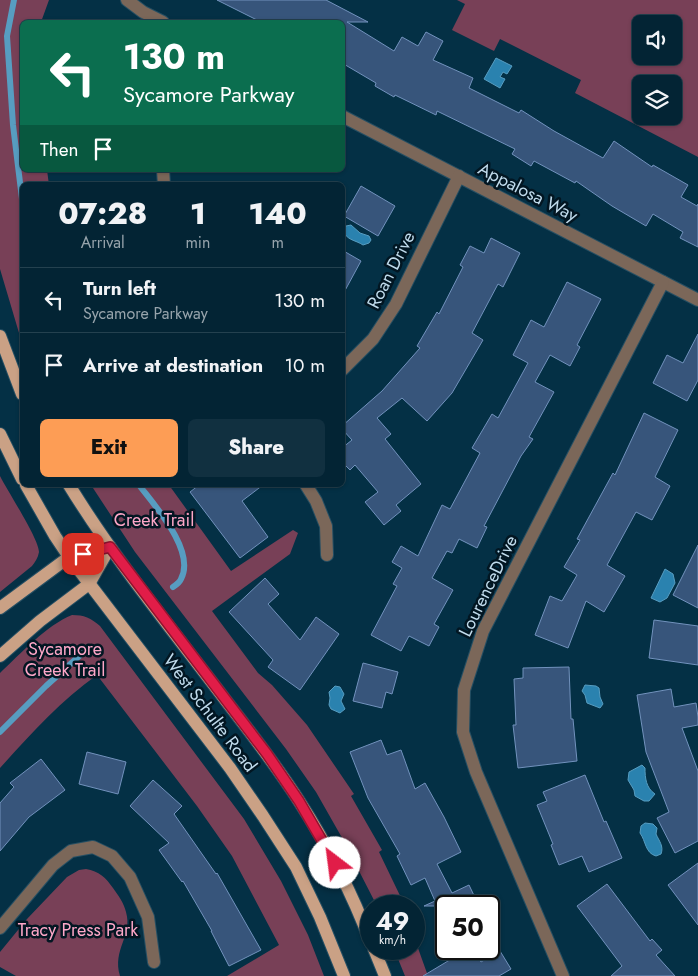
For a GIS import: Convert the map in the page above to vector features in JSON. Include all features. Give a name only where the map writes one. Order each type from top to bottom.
[{"type":"main road","points":[[0,336],[20,389]]},
{"type":"main road","points":[[0,434],[20,474]]},
{"type":"main road","name":"West Schulte Road","points":[[27,487],[69,557],[230,768],[264,816],[296,867],[320,917],[344,976]]},
{"type":"main road","name":"West Schulte Road","points":[[71,487],[110,547],[267,754],[299,801],[335,863],[360,914]]},
{"type":"main road","points":[[0,608],[8,600],[69,557],[110,547]]},
{"type":"main road","points":[[0,656],[40,621],[90,584],[110,547]]},
{"type":"main road","points":[[378,960],[384,976]]},
{"type":"street","points":[[127,0],[143,12],[159,20]]},
{"type":"street","name":"Appalosa Way","points":[[345,118],[698,300]]},
{"type":"street","name":"Roan Drive","points":[[345,367],[373,339],[396,304],[459,176]]},
{"type":"street","name":"LourenceDrive","points":[[563,976],[476,772],[463,732],[464,690],[483,631],[663,282]]},
{"type":"street","points":[[307,487],[316,501],[326,526],[327,554]]},
{"type":"street","points":[[0,928],[53,865],[71,851],[93,847],[112,856],[130,877],[148,917],[154,962]]},
{"type":"green space","points":[[0,0],[49,0],[42,20],[20,20],[20,172],[47,172],[49,182],[20,182],[20,336],[0,269]]},
{"type":"green space","points":[[457,0],[698,0],[698,157],[636,125],[682,125],[682,75],[632,75],[632,123],[575,93],[581,80],[500,39],[494,51],[452,30],[465,4]]},
{"type":"green space","points":[[0,476],[29,526],[39,552],[32,566],[0,592]]},
{"type":"green space","name":"Creek Trail","points":[[92,487],[170,487],[231,571],[293,530],[298,533],[290,554],[212,611],[258,673],[272,685],[307,725],[354,794],[351,796],[382,850],[379,852],[400,895],[371,895],[316,792],[286,749],[135,552]]},
{"type":"green space","name":"Sycamore Creek Trail","points":[[72,615],[87,618],[100,626],[244,819],[281,881],[308,935],[324,976],[227,976],[279,945],[232,856],[197,806],[97,675],[58,707],[0,768],[0,673],[44,633]]},
{"type":"green space","name":"Tracy Press Park","points":[[79,870],[95,871],[105,878],[119,896],[125,909],[127,928],[120,950],[118,966],[120,976],[16,976],[0,967],[0,952],[27,919],[67,877]]},
{"type":"green space","points":[[398,960],[422,960],[428,976],[405,976]]},
{"type":"water","points":[[496,58],[512,66],[507,74],[503,72],[500,77],[505,79],[500,88],[484,79]]},
{"type":"water","points":[[351,225],[360,233],[369,236],[371,240],[363,245],[351,239],[345,233],[346,226]]},
{"type":"water","points":[[665,569],[673,574],[675,583],[667,598],[660,602],[651,598]]},
{"type":"water","points":[[585,685],[599,688],[603,704],[600,708],[587,703],[582,691]]},
{"type":"water","points":[[335,686],[340,687],[344,694],[341,701],[345,709],[340,713],[331,709],[329,705],[329,692]]},
{"type":"water","points":[[642,765],[645,768],[648,786],[655,794],[649,801],[644,801],[635,796],[628,780],[629,772]]},
{"type":"water","points":[[645,823],[653,824],[657,828],[656,834],[662,846],[661,854],[656,856],[648,850],[640,833],[641,826]]},
{"type":"building","points":[[217,0],[326,0],[368,22],[347,22],[394,51],[402,37],[418,46],[426,32],[443,41],[433,60],[473,78],[469,88],[519,113],[521,110],[603,158],[614,141],[652,167],[653,165],[688,185],[681,197],[697,206],[698,204],[698,247],[680,238],[683,232],[653,214],[646,226],[612,206],[576,181],[575,183],[534,161],[531,166],[512,154],[515,149],[437,111],[436,115],[395,95],[394,97],[375,86],[376,83],[345,65],[345,20],[257,20]]},
{"type":"building","points":[[361,186],[395,206],[378,236],[345,217]]},
{"type":"building","points":[[491,238],[520,253],[503,287],[498,284],[472,333],[483,340],[452,393],[427,421],[402,398],[377,418],[391,434],[385,439],[421,484],[396,505],[401,511],[384,525],[365,502],[378,492],[355,465],[350,470],[345,465],[345,446],[352,440],[345,432],[345,423],[382,391],[420,348],[417,346],[437,312],[439,314],[463,267],[460,265],[470,246],[484,253]]},
{"type":"building","points":[[345,252],[361,261],[345,290]]},
{"type":"building","points":[[567,282],[601,299],[577,345],[580,347],[570,366],[550,355],[535,382],[554,392],[529,437],[533,439],[521,456],[484,526],[487,527],[477,548],[459,539],[452,553],[447,551],[432,578],[453,590],[434,624],[439,627],[429,646],[409,636],[401,651],[371,635],[397,586],[393,584],[402,568],[392,562],[401,546],[418,556],[442,505],[450,509],[480,453],[472,448],[492,414],[498,418],[528,363],[513,355],[531,320],[544,327]]},
{"type":"building","points":[[698,334],[698,380],[687,401],[653,383],[667,355],[683,363]]},
{"type":"building","points":[[644,413],[678,430],[655,477],[670,486],[652,520],[636,512],[607,565],[625,576],[604,612],[586,601],[568,648],[535,635],[550,596],[562,601],[577,575],[564,567],[580,540],[577,539],[613,473],[615,475]]},
{"type":"building","points":[[196,487],[260,487],[242,501],[268,537],[240,558],[190,492]]},
{"type":"building","points":[[698,545],[698,608],[673,595]]},
{"type":"building","points":[[265,578],[279,594],[268,604],[300,640],[316,617],[339,634],[300,690],[268,667],[273,660],[229,612]]},
{"type":"building","points":[[654,620],[698,626],[698,665],[649,658]]},
{"type":"building","points":[[363,663],[398,672],[392,694],[386,692],[382,708],[353,701]]},
{"type":"building","points":[[569,667],[571,719],[573,719],[577,761],[518,768],[513,725],[516,725],[514,679],[523,678],[523,668]]},
{"type":"building","points":[[671,689],[674,707],[696,703],[698,717],[698,725],[682,728],[698,771],[698,841],[675,853],[657,818],[669,812],[646,752],[637,695]]},
{"type":"building","points":[[381,740],[387,755],[401,750],[415,789],[425,783],[461,852],[437,864],[452,893],[469,885],[474,895],[435,895],[435,901],[425,878],[411,885],[397,856],[400,854],[368,798],[350,752]]},
{"type":"building","points":[[87,752],[126,762],[118,794],[79,784]]},
{"type":"building","points":[[41,759],[65,790],[29,817],[0,851],[0,803],[14,787],[10,783]]},
{"type":"building","points":[[585,775],[604,822],[606,821],[622,858],[589,872],[582,856],[559,865],[551,845],[553,844],[537,805],[547,801],[543,792]]},
{"type":"building","points":[[153,780],[182,806],[174,814],[217,873],[261,950],[229,966],[212,931],[183,881],[159,850],[169,843],[130,806]]},
{"type":"building","points":[[698,863],[698,925],[668,885]]},
{"type":"building","points":[[607,884],[650,941],[652,939],[662,950],[656,955],[675,976],[611,976],[622,966],[577,906]]},
{"type":"building","points":[[435,901],[435,906],[425,906]]},
{"type":"building","points":[[500,951],[511,969],[499,976],[423,976],[450,960],[480,960],[481,962],[484,960],[500,960]]},
{"type":"waterway","points":[[14,0],[7,36],[13,125],[20,183]]},
{"type":"waterway","points":[[140,487],[172,529],[179,542],[184,568],[181,579],[173,587]]},
{"type":"waterway","points":[[0,732],[46,686],[87,649]]},
{"type":"route","points":[[83,554],[110,547],[267,754],[299,801],[335,863]]}]
